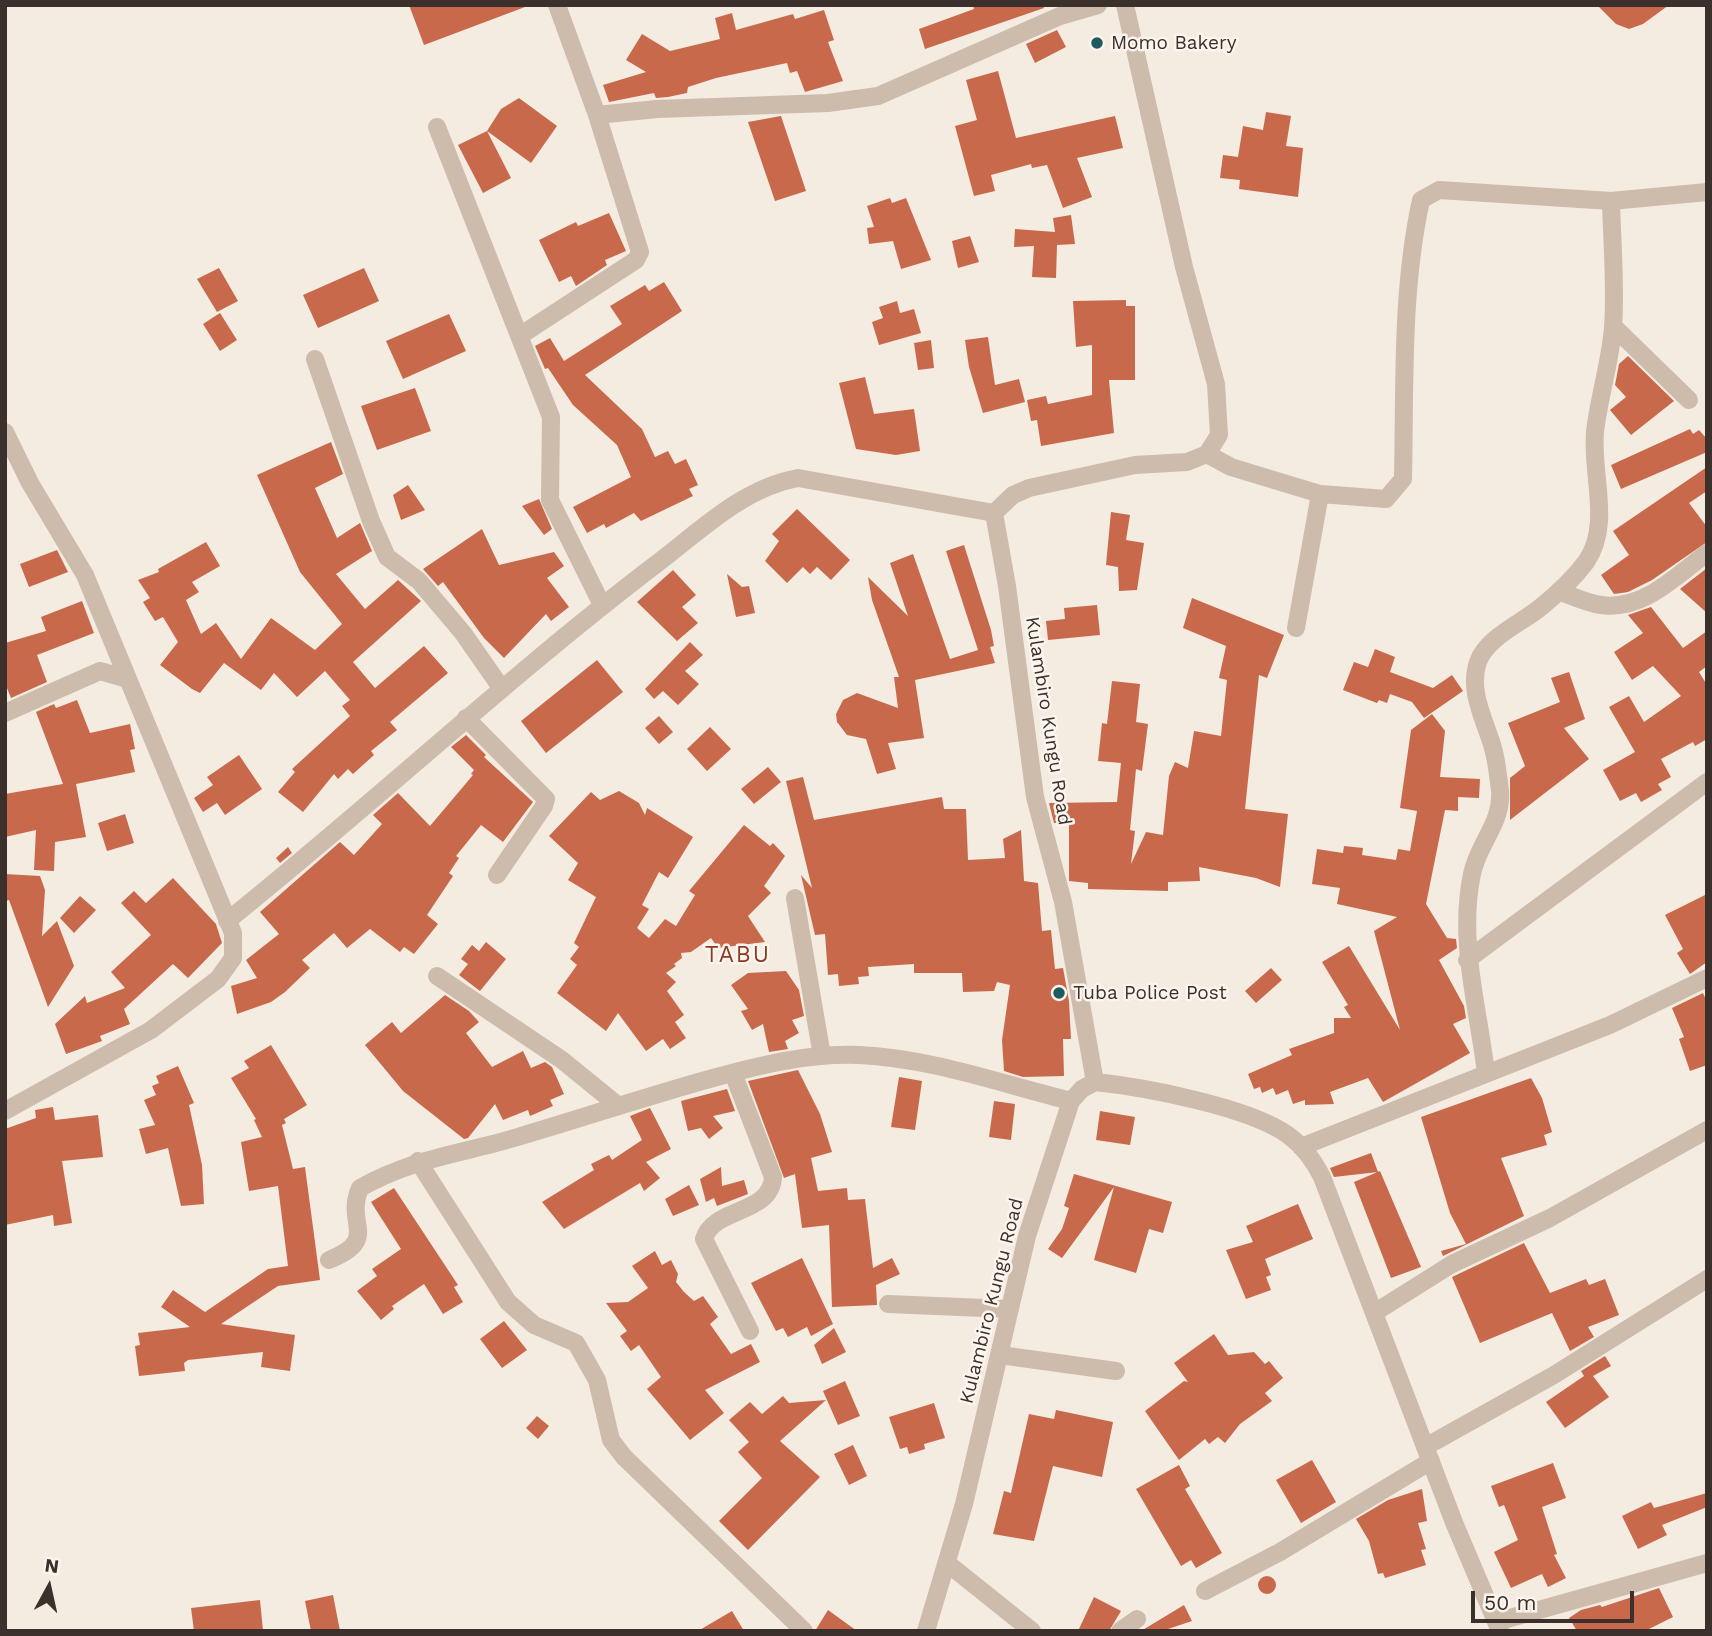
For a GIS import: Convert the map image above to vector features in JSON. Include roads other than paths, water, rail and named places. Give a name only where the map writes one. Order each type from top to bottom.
[{"type":"street","points":[[521,335],[636,260],[638,256],[636,234],[557,5]]},
{"type":"street","points":[[597,115],[657,109],[828,103],[878,96],[1060,16],[1098,5]]},
{"type":"street","points":[[227,921],[333,836],[466,718],[603,605],[743,499],[778,481],[798,478],[820,480],[993,513],[1013,495],[1029,488],[1135,465],[1187,462],[1207,454],[1219,435],[1216,384],[1184,268],[1125,5]]},
{"type":"street","points":[[437,127],[551,417],[550,500],[603,605]]},
{"type":"street","points":[[1207,454],[1231,467],[1320,494],[1386,499],[1403,479],[1409,267],[1421,200],[1438,190],[1611,201],[1707,192]]},
{"type":"street","points":[[1486,1073],[1480,1022],[1467,960],[1472,873],[1480,850],[1497,820],[1501,797],[1497,762],[1475,693],[1475,671],[1479,658],[1494,642],[1559,591],[1586,562],[1598,534],[1595,432],[1613,326],[1611,201]]},
{"type":"street","points":[[1613,326],[1689,400]]},
{"type":"street","points":[[315,359],[371,521],[387,557],[419,581],[463,633],[502,689]]},
{"type":"street","points":[[5,432],[30,483],[85,575],[233,933],[234,949],[229,965],[218,979],[151,1030],[5,1111]]},
{"type":"street","points":[[1296,628],[1320,494]]},
{"type":"street","name":"Kulambiro Kungu Road","points":[[993,513],[1007,586],[1035,797],[1063,902],[1095,1082]]},
{"type":"street","points":[[1559,591],[1600,605],[1634,602],[1673,579],[1707,553]]},
{"type":"street","points":[[5,713],[100,671],[128,679]]},
{"type":"street","points":[[466,718],[546,799],[544,806],[497,875]]},
{"type":"street","points":[[1467,960],[1707,782]]},
{"type":"street","points":[[796,898],[822,1056]]},
{"type":"street","points":[[437,976],[562,1060],[616,1104]]},
{"type":"street","points":[[1301,1147],[1610,1025],[1707,978]]},
{"type":"street","points":[[329,1260],[347,1253],[357,1242],[360,1188],[418,1161],[519,1137],[616,1104],[793,1059],[859,1055],[908,1061],[1071,1101],[1095,1082],[1196,1101],[1257,1120],[1288,1135],[1312,1158],[1322,1177],[1428,1454],[1498,1626],[1707,1563]]},
{"type":"street","points":[[733,1073],[773,1177],[773,1184],[767,1196],[710,1228],[704,1239],[750,1331]]},
{"type":"street","name":"Kulambiro Kungu Road","points":[[926,1631],[947,1563],[1027,1236],[1071,1101]]},
{"type":"street","points":[[1374,1313],[1452,1264],[1563,1212],[1707,1130]]},
{"type":"street","points":[[418,1161],[508,1302],[534,1325],[576,1343],[597,1380],[611,1440],[624,1457],[804,1631]]},
{"type":"street","points":[[1205,1591],[1280,1552],[1428,1454],[1707,1279]]},
{"type":"street","points":[[887,1304],[1008,1309]]},
{"type":"street","points":[[1000,1355],[1116,1371]]},
{"type":"street","points":[[947,1563],[1032,1631]]},
{"type":"street","points":[[1120,1631],[1137,1619]]},
{"type":"place","name":"Momo Bakery","points":[[1097,43]]},
{"type":"place","name":"Tuba Police Post","points":[[1059,993]]},
{"type":"district","name":"TABU","points":[[738,955]]}]
